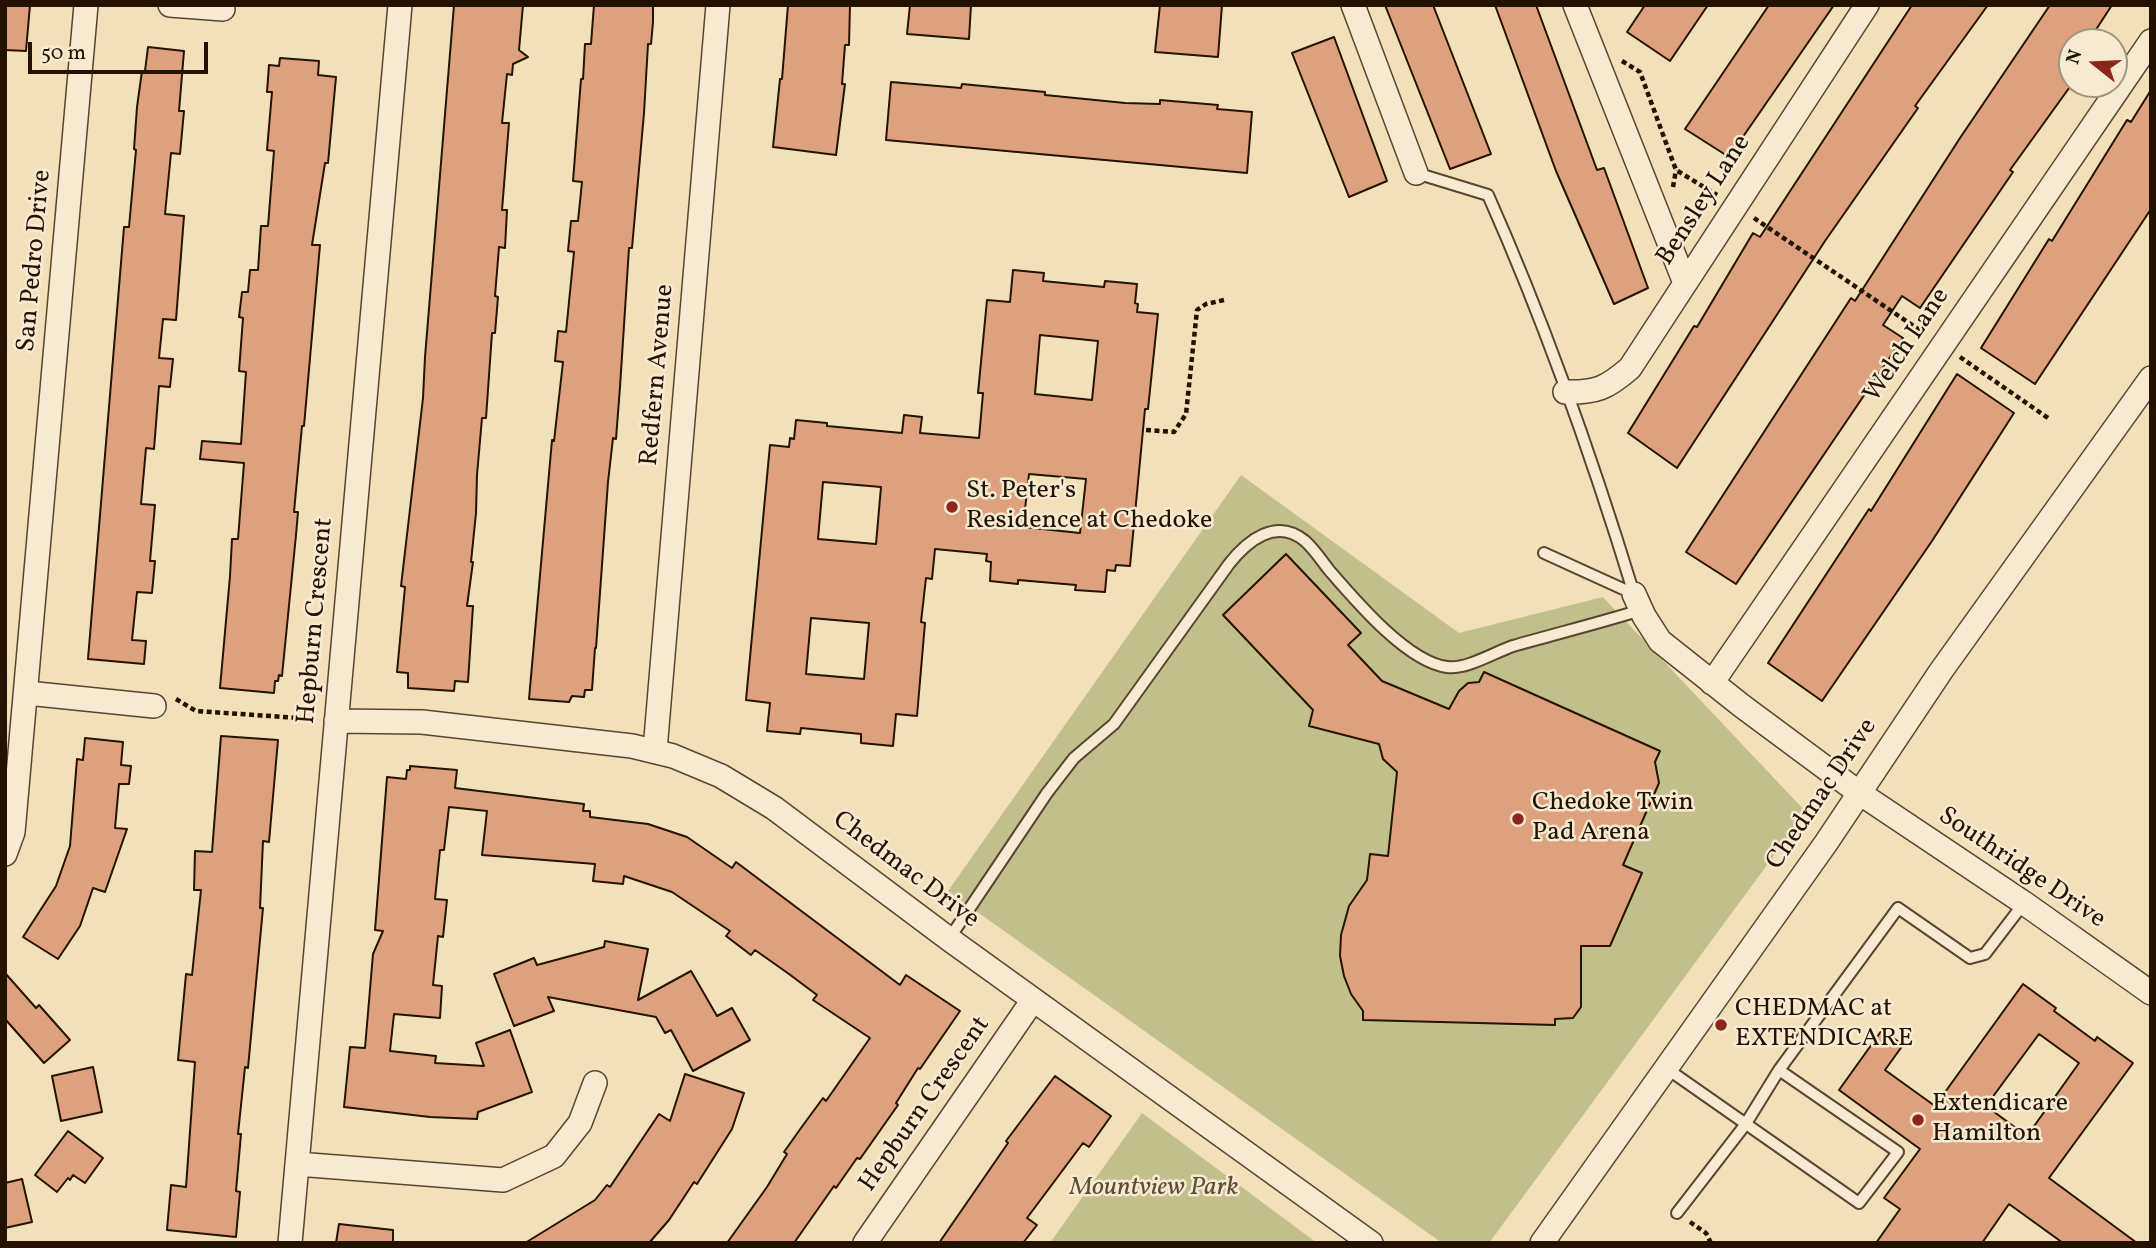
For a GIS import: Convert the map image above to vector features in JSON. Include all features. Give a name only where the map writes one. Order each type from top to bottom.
[{"type":"street","name":"San Pedro Drive","points":[[5,854],[13,832],[27,693],[86,5]]},
{"type":"street","points":[[170,5],[223,9]]},
{"type":"street","name":"Hepburn Crescent","points":[[290,1243],[400,5]]},
{"type":"street","name":"Redfern Avenue","points":[[655,750],[718,5]]},
{"type":"street","points":[[1353,5],[1416,173]]},
{"type":"street","points":[[1596,5],[1579,15],[1685,283]]},
{"type":"street","name":"Bensley Lane","points":[[1565,392],[1586,393],[1610,386],[1630,368],[1867,5]]},
{"type":"street","name":"Welch Lane","points":[[1712,683],[2151,41]]},
{"type":"street","name":"Chedmac Drive","points":[[1542,1243],[1826,843],[1941,671],[2151,378]]},
{"type":"street","name":"Southridge Drive","points":[[1637,602],[1660,641],[1712,683],[1858,792],[2024,902],[2151,993]]},
{"type":"street","points":[[27,693],[164,701]]},
{"type":"street","name":"Chedmac Drive","points":[[336,721],[422,722],[655,750],[721,776],[774,808],[949,939],[1371,1243]]},
{"type":"street","name":"Hepburn Crescent","points":[[865,1243],[1033,1000]]},
{"type":"street","points":[[297,1164],[503,1180],[554,1156],[580,1123],[595,1083]]},
{"type":"lane","points":[[1416,173],[1488,195],[1509,241],[1604,494],[1637,602]]},
{"type":"lane","points":[[949,939],[1047,793],[1074,758],[1114,724],[1241,549],[1261,535],[1275,531],[1289,533],[1305,541],[1349,593],[1401,643],[1423,658],[1448,668],[1476,661],[1637,602]]},
{"type":"lane","points":[[1544,553],[1637,602]]},
{"type":"lane","points":[[1677,1213],[1745,1125],[1779,1070],[1898,908],[1970,958],[1985,954],[2024,902]]},
{"type":"lane","points":[[1667,1068],[1859,1203],[1898,1152],[1779,1070]]},
{"type":"path","points":[[1619,59],[1640,72],[1676,170],[1735,206],[2048,418]]},
{"type":"path","points":[[1146,430],[1174,432],[1186,414],[1197,310],[1206,304],[1224,300]]},
{"type":"path","points":[[164,701],[182,704],[196,711],[336,721]]},
{"type":"path","points":[[1677,1213],[1706,1233],[1711,1243]]},
{"type":"green space","points":[[1241,475],[1459,633],[1603,597],[1806,812],[1489,1243],[1442,1243],[948,891]]},
{"type":"green space","name":"Mountview Park","points":[[1142,1113],[1317,1243],[1050,1243]]},
{"type":"building","points":[[5,5],[30,5],[26,51],[5,50]]},
{"type":"building","points":[[454,5],[523,5],[519,50],[528,57],[513,64],[512,75],[507,74],[502,123],[509,123],[502,210],[507,210],[505,248],[499,247],[495,333],[492,333],[486,418],[482,418],[477,475],[473,562],[467,606],[473,606],[468,682],[455,681],[454,691],[408,688],[408,673],[397,672],[405,587],[401,586],[423,398]]},
{"type":"building","points":[[594,5],[653,5],[653,22],[651,44],[648,44],[632,248],[629,248],[616,439],[613,438],[608,482],[592,690],[585,690],[584,697],[572,696],[569,702],[529,699],[552,440],[554,441],[563,362],[555,361],[558,331],[566,332],[574,252],[568,251],[571,221],[578,221],[582,182],[573,181],[581,79],[585,44],[591,44]]},
{"type":"building","points":[[788,5],[850,5],[849,45],[845,45],[842,84],[845,84],[836,155],[773,147]]},
{"type":"building","points":[[910,5],[971,5],[969,39],[907,34]]},
{"type":"building","points":[[1160,5],[1222,5],[1218,57],[1155,52]]},
{"type":"building","points":[[1385,5],[1433,5],[1491,154],[1450,169]]},
{"type":"building","points":[[1495,5],[1536,5],[1597,170],[1604,168],[1648,288],[1614,304],[1556,171]]},
{"type":"building","points":[[1645,5],[1708,5],[1670,61],[1627,32]]},
{"type":"building","points":[[1769,5],[1834,5],[1729,157],[1685,129]]},
{"type":"building","points":[[1912,5],[1988,5],[1915,106],[1918,108],[1825,241],[1677,468],[1628,433],[1694,326],[1697,327],[1753,233],[1760,237]]},
{"type":"building","points":[[2050,5],[2112,5],[2097,28],[2058,28],[2058,98],[2062,98],[2010,170],[2013,172],[1920,308],[1902,296],[1883,325],[1903,338],[1736,584],[1686,552],[1851,298],[1855,301]]},
{"type":"building","points":[[1334,37],[1387,181],[1349,197],[1292,53]]},
{"type":"building","points":[[148,47],[184,51],[179,111],[184,111],[180,154],[171,153],[165,214],[184,216],[176,320],[163,319],[159,358],[173,359],[170,387],[159,386],[154,449],[146,448],[141,504],[155,505],[150,561],[155,561],[152,593],[137,592],[132,640],[146,641],[144,664],[88,659],[124,227],[129,227],[137,107]]},
{"type":"building","points":[[280,58],[319,61],[318,75],[336,77],[328,163],[325,163],[312,245],[320,245],[294,512],[298,512],[282,676],[279,675],[278,681],[275,681],[274,693],[220,688],[232,539],[238,539],[244,463],[200,459],[202,441],[241,444],[246,372],[239,371],[243,318],[239,317],[242,292],[248,292],[250,270],[258,270],[261,226],[268,226],[274,151],[267,150],[272,92],[267,92],[269,65],[279,66]]},
{"type":"building","points":[[891,82],[961,88],[962,84],[1125,103],[1160,104],[1160,100],[1218,105],[1217,109],[1252,112],[1247,173],[886,140]]},
{"type":"building","points":[[2151,90],[2151,209],[2035,384],[1981,348],[2127,120],[2131,122]]},
{"type":"building","name":"St. Peter's Residence at Chedoke","points":[[1013,270],[1044,273],[1043,281],[1104,287],[1105,281],[1137,284],[1137,312],[1158,314],[1148,409],[1145,409],[1130,566],[1116,565],[1115,571],[1107,570],[1105,592],[1075,590],[1076,585],[1018,580],[1018,584],[990,581],[991,562],[986,561],[987,554],[935,549],[932,579],[926,578],[921,622],[925,623],[917,716],[896,714],[893,746],[861,743],[861,734],[801,728],[800,734],[767,731],[770,703],[746,700],[770,445],[789,447],[790,438],[794,439],[796,420],[827,423],[827,426],[902,433],[904,415],[922,417],[920,433],[979,438],[983,393],[978,393],[987,300],[1010,302]],"holes":[[[1040,335],[1098,341],[1092,400],[1035,394]],[[1029,474],[1086,479],[1080,533],[1023,527]],[[823,482],[881,487],[876,544],[818,539]],[[811,618],[869,623],[864,679],[806,674]]]},
{"type":"building","points":[[1957,374],[2014,413],[1932,541],[1822,701],[1768,663],[1869,509],[1871,511]]},
{"type":"building","name":"Chedoke Twin Pad Arena","points":[[1286,554],[1361,633],[1348,645],[1382,681],[1449,709],[1459,691],[1468,683],[1479,682],[1484,672],[1660,751],[1655,762],[1659,783],[1623,865],[1642,873],[1610,946],[1581,946],[1581,1007],[1573,1018],[1555,1019],[1555,1025],[1363,1020],[1363,1011],[1351,994],[1344,976],[1340,956],[1341,935],[1349,906],[1367,880],[1370,854],[1388,856],[1397,772],[1383,759],[1379,744],[1309,726],[1313,710],[1223,615]]},
{"type":"building","points":[[221,736],[278,740],[269,842],[263,841],[260,908],[263,908],[248,1068],[245,1067],[238,1134],[241,1134],[236,1191],[240,1192],[236,1237],[167,1230],[171,1185],[186,1187],[195,1062],[178,1060],[186,974],[192,975],[201,890],[194,890],[195,851],[212,852]]},
{"type":"building","points":[[85,738],[123,742],[121,765],[131,766],[129,784],[119,784],[115,828],[127,829],[105,892],[93,888],[80,926],[58,959],[23,937],[56,886],[70,846],[77,759],[83,760]]},
{"type":"building","points":[[410,766],[457,770],[455,788],[584,804],[583,811],[590,811],[590,817],[648,824],[687,837],[732,868],[736,862],[900,985],[906,975],[960,1011],[920,1069],[918,1068],[896,1103],[898,1105],[860,1159],[857,1158],[836,1188],[834,1186],[794,1243],[727,1243],[767,1187],[787,1154],[784,1152],[823,1098],[826,1101],[870,1038],[813,1000],[817,995],[755,950],[751,955],[726,936],[730,931],[672,892],[624,876],[623,884],[593,881],[595,864],[482,855],[487,811],[449,807],[444,850],[440,850],[435,899],[447,900],[443,937],[438,936],[433,985],[442,986],[440,1018],[394,1014],[390,1051],[436,1056],[435,1063],[484,1066],[476,1043],[510,1030],[532,1092],[478,1112],[477,1119],[430,1117],[344,1107],[350,1047],[365,1048],[373,954],[383,931],[375,930],[387,777],[406,779]]},
{"type":"building","points":[[605,941],[648,949],[638,1000],[691,971],[717,1016],[732,1008],[750,1040],[693,1071],[671,1030],[665,1033],[656,1017],[548,997],[554,1011],[514,1026],[494,974],[534,958],[537,965],[604,947]]},
{"type":"building","points":[[5,973],[36,1008],[39,1005],[70,1040],[44,1063],[5,1019]]},
{"type":"building","name":"Extendicare Hamilton","points":[[2023,984],[2095,1041],[2097,1037],[2133,1063],[2049,1178],[2137,1243],[2063,1243],[2009,1204],[1982,1243],[1876,1243],[1900,1209],[1884,1198],[1920,1149],[1839,1090],[1882,1030],[1903,1045],[1885,1070],[1935,1106]],"holes":[[[2039,1034],[2079,1063],[2027,1136],[1986,1106]]]},
{"type":"building","points":[[93,1067],[102,1112],[61,1121],[52,1076]]},
{"type":"building","points":[[685,1074],[744,1093],[732,1129],[697,1184],[694,1182],[669,1220],[649,1243],[525,1243],[595,1200],[607,1185],[610,1187],[659,1114],[670,1121]]},
{"type":"building","points":[[1055,1076],[1111,1116],[1089,1147],[1083,1143],[1027,1218],[1037,1225],[1023,1243],[939,1243],[1008,1143],[1006,1141]]},
{"type":"building","points":[[68,1131],[103,1158],[85,1183],[73,1175],[57,1192],[35,1175]]},
{"type":"building","points":[[22,1179],[32,1222],[5,1228],[5,1183]]},
{"type":"building","points":[[339,1224],[393,1230],[393,1243],[336,1243]]},
{"type":"place","name":"St. Peter's Residence at Chedoke","points":[[952,507]]},
{"type":"place","name":"Chedoke Twin Pad Arena","points":[[1518,819]]},
{"type":"place","name":"CHEDMAC at EXTENDICARE","points":[[1721,1025]]},
{"type":"place","name":"Extendicare Hamilton","points":[[1918,1120]]}]
